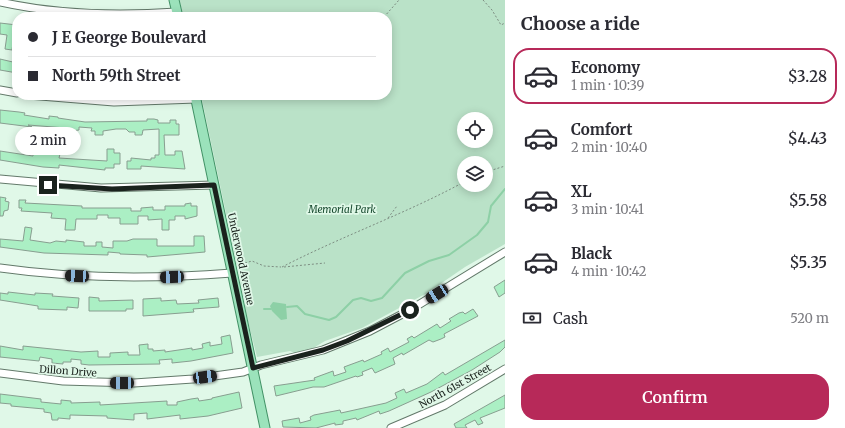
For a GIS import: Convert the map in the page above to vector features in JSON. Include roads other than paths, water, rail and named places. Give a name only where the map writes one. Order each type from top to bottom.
[{"type":"main road","points":[[174,0],[176,12]]},
{"type":"main road","name":"Underwood Avenue","points":[[196,100],[265,428]]},
{"type":"street","points":[[0,2],[38,8],[83,12]]},
{"type":"street","points":[[0,90],[12,92]]},
{"type":"street","points":[[89,100],[114,102],[146,100]]},
{"type":"street","points":[[0,179],[102,188],[214,185]]},
{"type":"street","name":"Dillon Drive","points":[[0,373],[63,381],[134,383],[193,379],[243,372],[253,368],[323,350],[370,331],[410,310],[505,252]]},
{"type":"street","points":[[0,268],[64,275],[116,278],[232,273]]},
{"type":"street","name":"North 61st Street","points":[[392,428],[445,405],[505,369]]},
{"type":"waterway","points":[[287,307],[297,306],[305,314],[329,320],[336,317],[353,300],[361,298],[371,301],[382,298],[405,273],[429,261],[449,255],[477,235],[488,222],[491,206],[505,189]]},
{"type":"waterway","points":[[264,309],[271,309]]},
{"type":"park label","name":"Memorial Park","points":[[342,209]]}]
